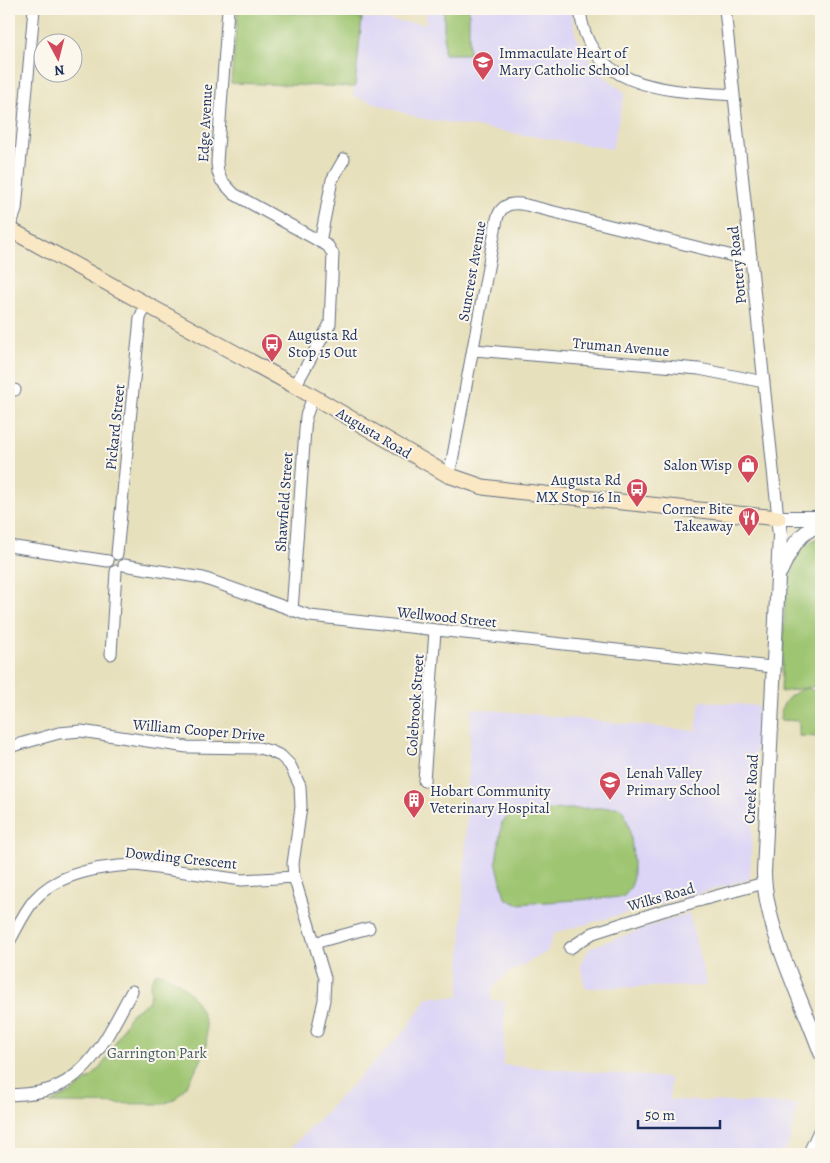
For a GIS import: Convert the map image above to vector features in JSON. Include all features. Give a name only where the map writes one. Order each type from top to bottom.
[{"type":"main road","name":"Augusta Road","points":[[9,229],[294,386],[448,475],[483,487],[778,518]]},
{"type":"street","points":[[9,229],[16,210],[34,9]]},
{"type":"street","name":"Edge Avenue","points":[[228,9],[221,87],[218,172],[226,187],[234,194],[320,242],[331,250],[334,258],[330,324],[294,386]]},
{"type":"street","points":[[580,9],[584,33],[592,47],[602,60],[622,77],[648,86],[734,95]]},
{"type":"street","name":"Pottery Road","points":[[725,9],[778,518]]},
{"type":"street","points":[[320,242],[332,180],[344,159]]},
{"type":"street","name":"Suncrest Avenue","points":[[448,475],[474,350],[497,219],[502,208],[509,204],[526,205],[737,257],[751,256]]},
{"type":"street","name":"Pickard Street","points":[[113,558],[140,318],[146,305]]},
{"type":"street","name":"Truman Avenue","points":[[474,350],[699,369],[764,382]]},
{"type":"street","name":"Shawfield Street","points":[[292,610],[306,416],[313,397]]},
{"type":"street","points":[[778,518],[821,518]]},
{"type":"street","name":"Creek Road","points":[[778,518],[780,535],[772,667],[764,883],[774,927],[821,1053]]},
{"type":"street","points":[[777,577],[799,537],[810,528],[821,524]]},
{"type":"street","points":[[9,546],[124,559],[120,568],[111,654]]},
{"type":"street","name":"Wellwood Street","points":[[120,568],[203,578],[292,610],[328,619],[772,667]]},
{"type":"street","name":"Colebrook Street","points":[[424,781],[435,630]]},
{"type":"street","name":"William Cooper Drive","points":[[9,747],[59,733],[81,731],[187,746],[259,748],[281,756],[290,765],[300,786],[301,807],[293,864],[294,877],[325,978],[326,990],[317,1031]]},
{"type":"street","name":"Dowding Crescent","points":[[9,942],[26,911],[36,898],[49,886],[80,874],[122,866],[136,866],[242,880],[294,877]]},
{"type":"street","name":"Wilks Road","points":[[570,948],[593,933],[666,910],[764,883]]},
{"type":"street","points":[[314,942],[368,928]]},
{"type":"street","points":[[9,1095],[47,1090],[62,1084],[77,1073],[97,1052],[132,991]]},
{"type":"street","points":[[810,1154],[821,1130]]},
{"type":"shaded area","name":"Immaculate Heart of Mary Catholic School","points":[[427,9],[570,9],[576,36],[583,50],[605,77],[625,93],[612,149],[419,118],[353,96],[362,18],[425,24]]},
{"type":"shaded area","points":[[700,701],[758,706],[750,879],[554,933],[547,952],[510,972],[493,987],[491,1000],[505,1001],[503,1065],[670,1078],[670,1100],[798,1104],[789,1144],[783,1154],[285,1154],[407,1028],[428,997],[459,997],[471,708],[696,731]]},
{"type":"shaded area","points":[[689,913],[707,986],[585,988],[580,964],[591,947]]},
{"type":"green space","points":[[238,9],[362,18],[355,87],[231,83]]},
{"type":"green space","points":[[444,9],[469,9],[469,54],[444,54]]},
{"type":"green space","points":[[821,536],[821,685],[781,692],[785,602],[788,582],[800,548]]},
{"type":"green space","points":[[806,688],[821,693],[821,737],[799,736],[799,721],[780,720],[782,708],[787,699]]},
{"type":"green space","points":[[619,807],[627,820],[630,830],[633,855],[632,884],[623,897],[517,904],[505,898],[496,861],[502,822],[514,811]]},
{"type":"green space","name":"Garrington Park","points":[[156,972],[168,976],[188,991],[202,1013],[206,1026],[205,1051],[193,1075],[180,1093],[174,1099],[163,1104],[50,1103],[70,1093],[93,1076],[105,1061],[131,1014],[148,1002],[151,993],[150,984]]},
{"type":"place","name":"Immaculate Heart of Mary Catholic School","points":[[483,81]]},
{"type":"place","name":"Augusta Rd Stop 15 Out","points":[[272,363]]},
{"type":"place","name":"Salon Wisp","points":[[748,484]]},
{"type":"place","name":"Augusta Rd MX Stop 16 In","points":[[637,508]]},
{"type":"place","name":"Corner Bite Takeaway","points":[[749,537]]},
{"type":"place","name":"Lenah Valley Primary School","points":[[610,801]]},
{"type":"place","name":"Hobart Community Veterinary Hospital","points":[[414,819]]}]
